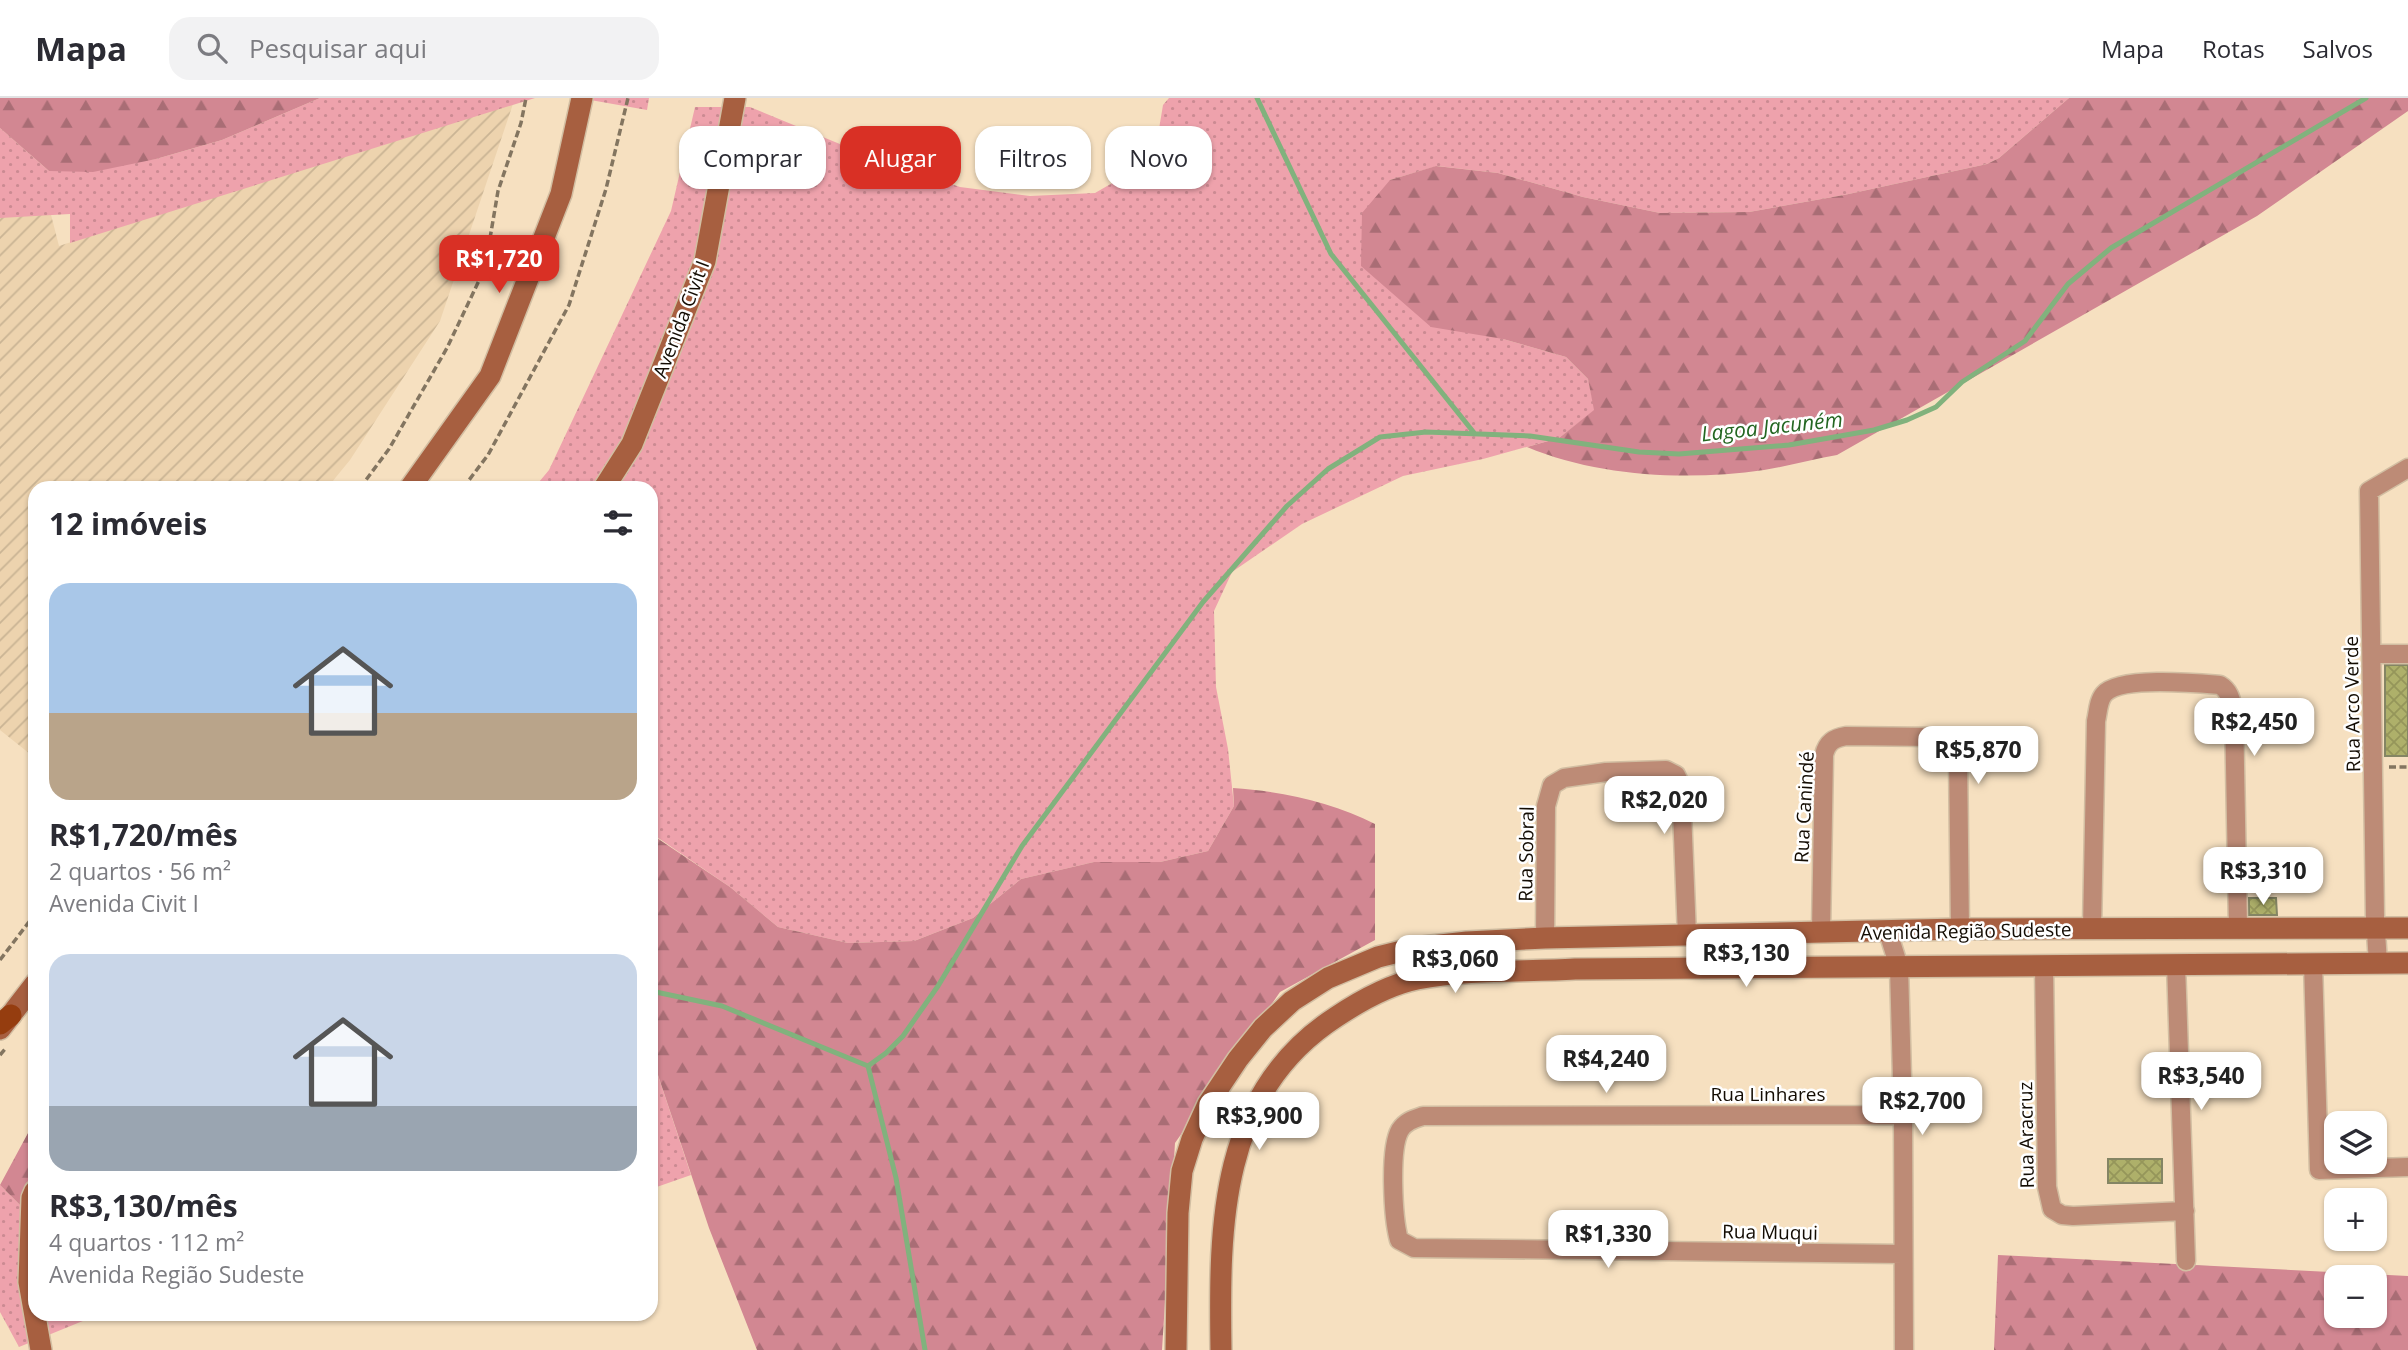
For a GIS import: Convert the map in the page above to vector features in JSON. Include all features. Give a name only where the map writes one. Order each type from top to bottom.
[{"type":"street","points":[[415,481],[489,376],[561,194],[582,98]]},
{"type":"street","name":"Avenida Civit I","points":[[608,481],[632,444],[705,261],[735,98]]},
{"type":"street","name":"Rua Arco Verde","points":[[2378,963],[2375,927],[2369,491],[2408,468]]},
{"type":"street","points":[[2372,654],[2408,654]]},
{"type":"street","points":[[2092,929],[2096,721],[2099,705],[2103,695],[2112,689],[2159,681],[2220,685],[2226,689],[2231,699],[2234,712],[2238,928]]},
{"type":"street","name":"Rua Canindé","points":[[1821,932],[1826,748],[1838,738],[1885,736],[1935,737],[1951,742],[1956,749],[1960,929]]},
{"type":"street","name":"Rua Sobral","points":[[1545,939],[1548,793],[1552,786],[1564,778],[1606,772],[1666,771],[1672,772],[1680,781],[1687,936]]},
{"type":"street","name":"Avenida Região Sudeste","points":[[1176,1350],[1177,1226],[1182,1171],[1192,1139],[1208,1104],[1263,1028],[1292,1001],[1328,978],[1378,957],[1427,947],[1545,939],[1960,929],[2408,928]]},
{"type":"street","points":[[1888,932],[1899,967],[1904,1350]]},
{"type":"street","points":[[1659,968],[1661,936]]},
{"type":"street","points":[[2313,963],[2319,1170],[2408,1167]]},
{"type":"street","points":[[2176,964],[2186,1261]]},
{"type":"street","name":"Avenida Região Sudeste","points":[[1221,1350],[1224,1227],[1236,1153],[1261,1091],[1283,1061],[1317,1030],[1379,992],[1415,980],[1460,973],[1659,968],[2408,964]]},
{"type":"street","name":"Rua Aracruz","points":[[2044,966],[2047,1187],[2052,1209],[2062,1215],[2073,1216],[2185,1211]]},
{"type":"street","points":[[4,1023],[28,993]]},
{"type":"street","name":"Rua Linhares","points":[[1393,1185],[1399,1133],[1413,1119],[1423,1116],[1903,1115]]},
{"type":"street","name":"Rua Muqui","points":[[1393,1185],[1399,1240],[1415,1248],[1903,1254]]},
{"type":"street","points":[[36,1321],[41,1350]]},
{"type":"path","points":[[365,481],[389,449],[441,359],[485,268],[498,191],[521,123],[526,98]]},
{"type":"path","points":[[468,481],[488,455],[569,305],[606,190],[628,98]]},
{"type":"path","points":[[2384,766],[2408,767]]},
{"type":"path","points":[[0,960],[28,923]]},
{"type":"shaded area","points":[[320,98],[535,98],[70,243],[70,214],[0,218],[0,128],[49,171],[156,159],[222,140]]},
{"type":"shaded area","points":[[515,98],[440,321],[350,460],[333,481],[28,481],[28,752],[0,730],[0,207],[47,199],[59,246]]},
{"type":"shaded area","points":[[579,98],[649,98],[647,110]]},
{"type":"shaded area","points":[[1169,98],[2069,98],[1999,158],[1987,164],[1844,195],[1749,212],[1660,213],[1583,197],[1498,173],[1437,166],[1390,180],[1503,339],[1566,357],[1588,379],[1595,410],[1559,438],[1483,459],[1403,476],[1302,524],[1232,572],[1214,611],[1216,687],[1228,749],[1234,806],[1208,851],[1160,862],[1094,862],[1021,879],[973,918],[914,941],[848,943],[778,927],[730,887],[658,838],[658,481],[540,481],[549,470],[671,211],[679,176],[679,189],[826,189],[826,138],[840,144],[840,189],[961,187],[1030,196],[1095,193],[1105,187],[1212,189],[1212,126],[1160,126],[1163,105]]},
{"type":"shaded area","points":[[695,107],[750,107],[796,126],[691,126]]},
{"type":"shaded area","points":[[658,1075],[691,1175],[658,1187]]},
{"type":"shaded area","points":[[0,1185],[28,1213],[28,1321],[83,1321],[19,1347],[0,1312]]},
{"type":"green space","points":[[0,98],[320,98],[222,140],[156,159],[93,172],[49,171],[0,128]]},
{"type":"green space","points":[[2069,98],[2408,98],[2408,111],[2257,216],[1837,455],[1764,470],[1705,475],[1644,474],[1584,465],[1527,447],[1559,438],[1594,410],[1588,379],[1566,357],[1503,339],[1431,327],[1361,266],[1362,213],[1390,180],[1436,166],[1498,173],[1583,197],[1660,213],[1749,212],[1844,195],[1987,164],[1999,158]]},
{"type":"green space","points":[[1233,788],[1269,792],[1306,799],[1375,824],[1375,940],[1280,992],[1175,1143],[1162,1350],[757,1350],[709,1228],[658,1075],[658,839],[730,887],[778,927],[848,943],[914,941],[973,918],[1021,879],[1094,862],[1160,862],[1208,851],[1234,806]]},
{"type":"green space","points":[[28,1133],[28,1213],[0,1185]]},
{"type":"green space","points":[[1998,1255],[2324,1272],[2324,1328],[2387,1328],[2387,1275],[2408,1276],[2408,1350],[1994,1350]]},
{"type":"building","points":[[2385,665],[2408,665],[2408,756],[2385,756]]},
{"type":"building","points":[[2249,898],[2276,898],[2277,915],[2249,915]]},
{"type":"building","points":[[2108,1159],[2162,1159],[2162,1183],[2108,1183]]},
{"type":"waterway","name":"Lagoa Jacuném","points":[[1257,98],[1331,254],[1475,434]]},
{"type":"waterway","name":"Lagoa Jacuném","points":[[868,1066],[903,1036],[938,986],[1022,846],[1203,602],[1287,506],[1328,469],[1380,437],[1426,432],[1530,436],[1639,452],[1679,454],[1789,445],[1874,430],[1907,420],[1936,407],[1962,382],[2025,341],[2068,284],[2111,248],[2366,98]]},
{"type":"waterway","points":[[658,992],[722,1006],[868,1066]]},
{"type":"waterway","points":[[868,1066],[896,1178],[925,1350]]}]
